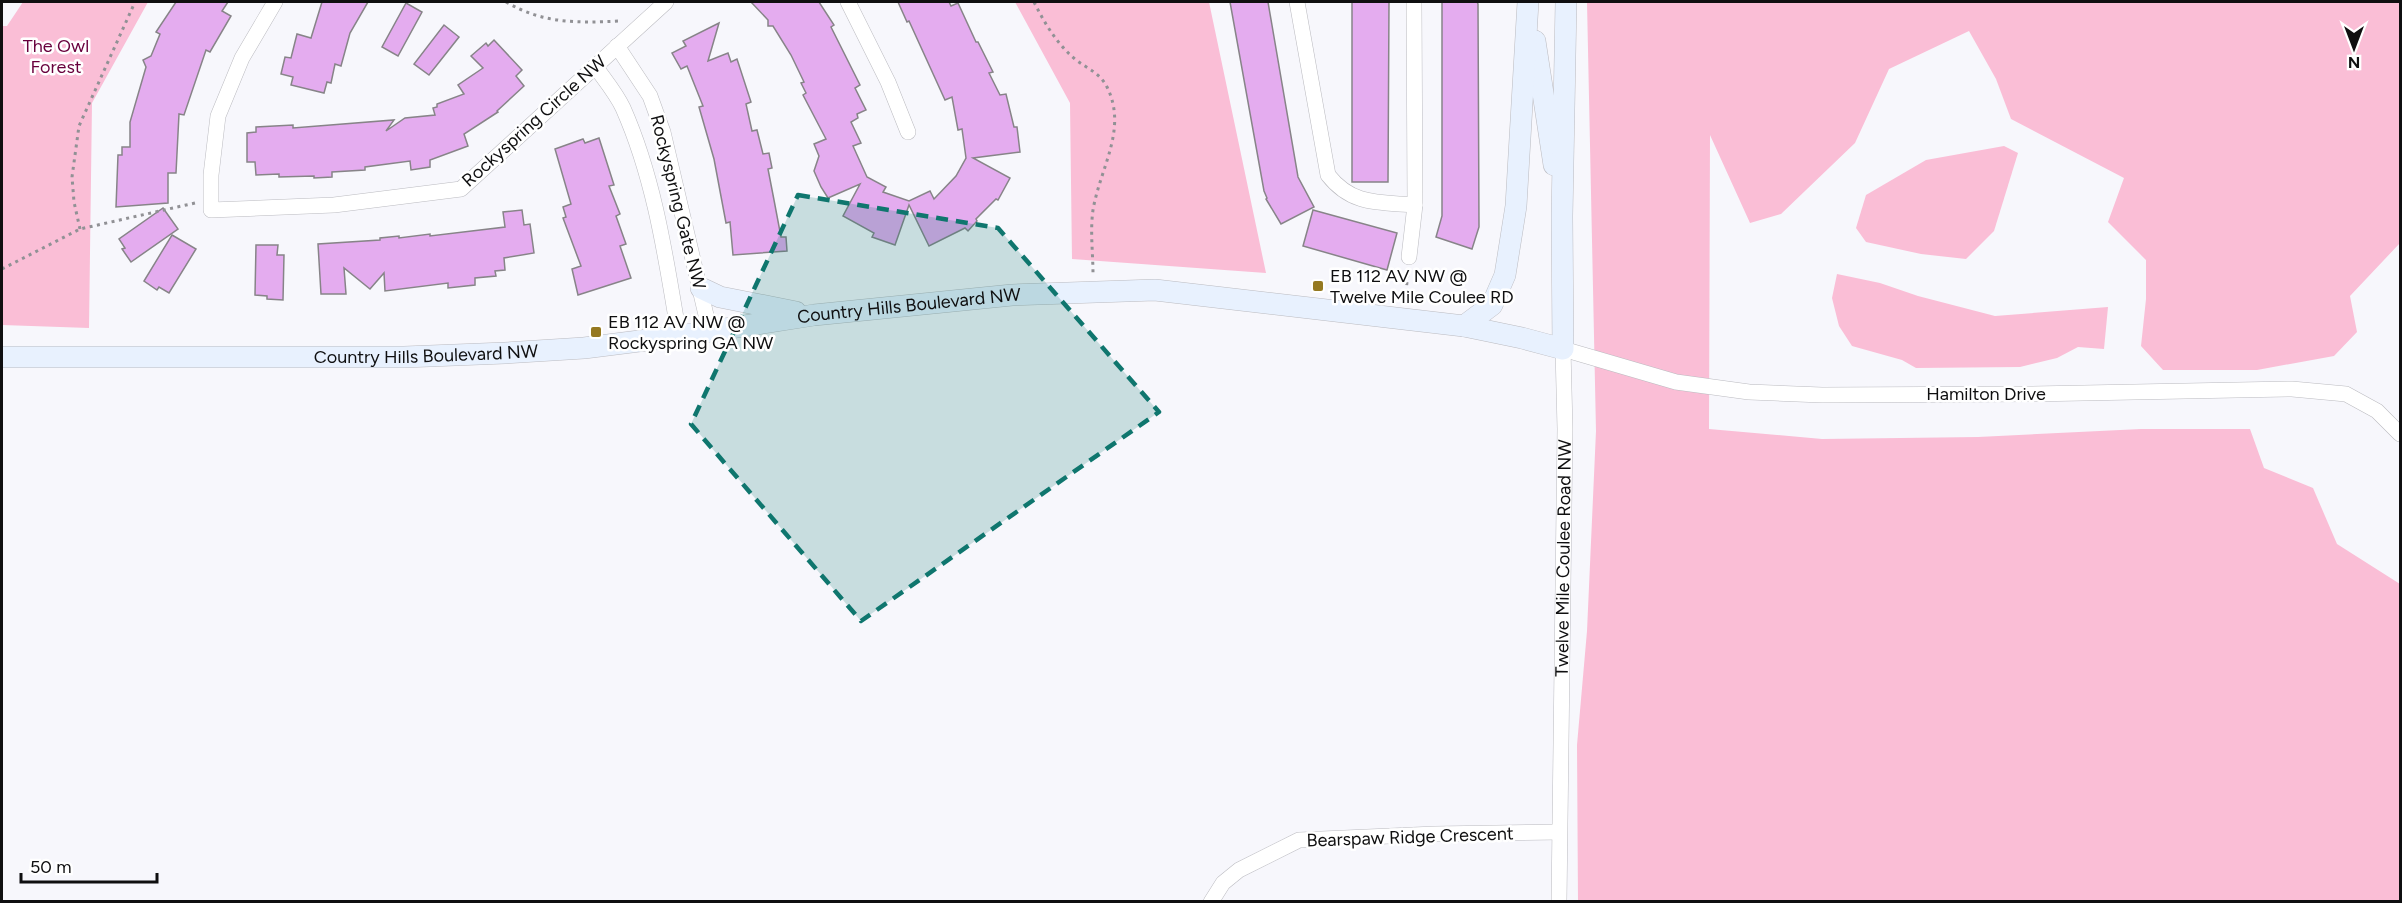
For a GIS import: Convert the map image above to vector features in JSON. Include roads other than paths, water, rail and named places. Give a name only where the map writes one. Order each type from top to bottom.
[{"type":"main road","name":"Twelve Mile Coulee Road NW","points":[[1529,2],[1562,216]]},
{"type":"main road","points":[[1464,326],[1492,305],[1505,274],[1516,206],[1529,2]]},
{"type":"main road","name":"Twelve Mile Coulee Road NW","points":[[1563,350],[1562,216],[1566,2]]},
{"type":"main road","points":[[701,288],[730,300],[814,315]]},
{"type":"main road","name":"Country Hills Boulevard NW","points":[[2,357],[404,357],[572,348],[710,332],[814,315],[1012,295],[1155,290],[1464,326],[1522,338],[1563,350]]},
{"type":"street","name":"Rockyspring Circle NW","points":[[275,2],[242,58],[218,116],[211,176],[211,210],[334,205],[461,189],[666,2]]},
{"type":"street","points":[[848,2],[888,82],[908,132]]},
{"type":"street","points":[[1297,2],[1328,176],[1336,186],[1363,201],[1415,205]]},
{"type":"street","points":[[1410,257],[1415,205],[1414,2]]},
{"type":"street","name":"Rockyspring Gate NW","points":[[617,46],[650,96],[663,132],[710,332]]},
{"type":"street","name":"Rockyspring Gate NW","points":[[595,66],[622,106],[637,146],[662,233],[679,336]]},
{"type":"street","name":"Hamilton Drive","points":[[1563,350],[1676,382],[1749,392],[1822,395],[2028,394],[2292,389],[2346,394],[2377,411],[2400,434]]},
{"type":"street","name":"Twelve Mile Coulee Road NW","points":[[1559,902],[1565,429],[1563,350]]},
{"type":"street","name":"Bearspaw Ridge Crescent","points":[[1210,902],[1223,883],[1239,870],[1299,840],[1435,834],[1559,832]]},
{"type":"place","name":"EB 112 AV NW @ Twelve Mile Coulee RD","points":[[1318,286]]},
{"type":"place","name":"EB 112 AV NW @ Rockyspring GA NW","points":[[596,332]]},
{"type":"park label","name":"The Owl Forest","points":[[56,56]]}]
